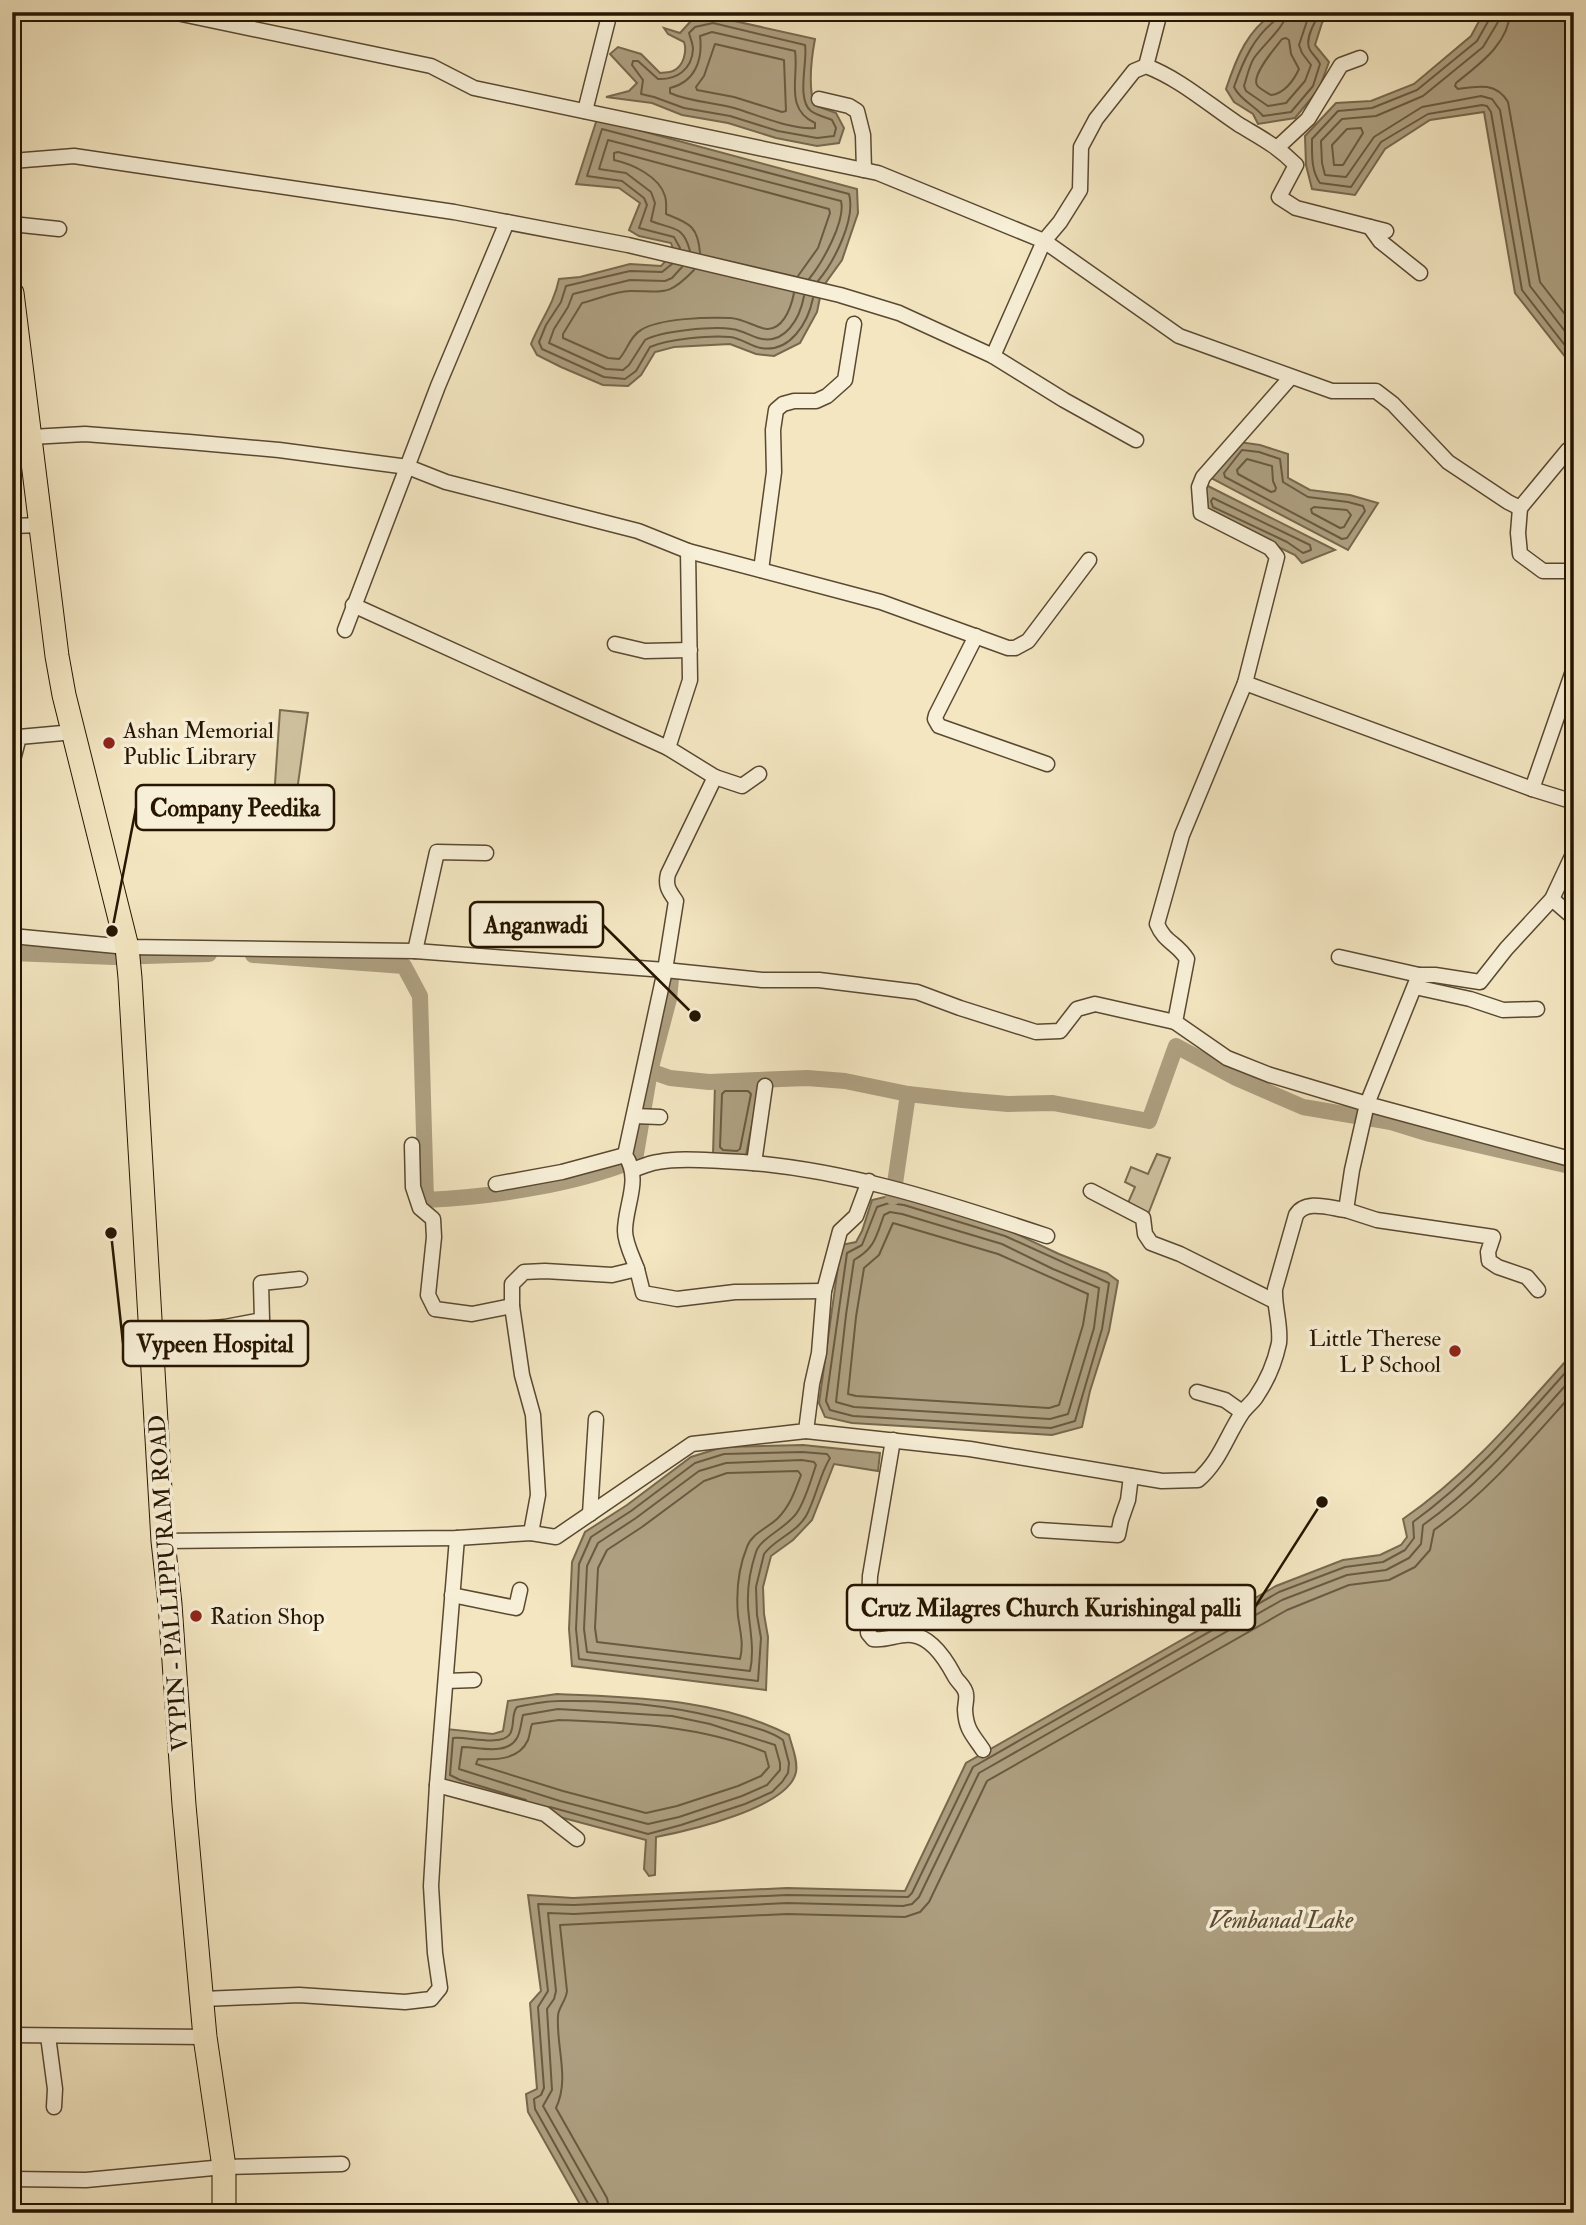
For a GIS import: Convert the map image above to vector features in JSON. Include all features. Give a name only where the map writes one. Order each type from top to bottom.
[{"type":"main road","name":"VYPIN - PALLIPPURAM ROAD","points":[[12,295],[17,365],[31,437],[57,656],[128,956],[163,1541],[205,2038],[224,2167],[224,2213]]},
{"type":"street","points":[[172,12],[430,66],[474,88],[878,173],[1044,241],[1180,335],[1332,391],[1376,391],[1393,404],[1448,462],[1520,508]]},
{"type":"street","points":[[585,111],[610,12]]},
{"type":"street","points":[[1146,66],[1160,12]]},
{"type":"street","points":[[1278,148],[1308,118],[1341,65],[1360,58]]},
{"type":"street","points":[[993,356],[1044,241],[1060,222],[1080,190],[1081,147],[1096,119],[1134,71],[1146,66],[1163,72],[1278,148],[1296,165],[1279,197],[1296,208],[1386,231]]},
{"type":"street","points":[[818,99],[849,106],[857,111],[863,135],[864,170]]},
{"type":"street","points":[[12,161],[74,156],[454,212],[628,245],[840,295],[899,313],[993,356],[1063,400],[1136,440]]},
{"type":"street","points":[[345,630],[438,386],[507,222]]},
{"type":"street","points":[[12,224],[59,229]]},
{"type":"street","points":[[1370,227],[1380,241],[1420,273]]},
{"type":"street","points":[[761,570],[774,472],[773,430],[776,410],[783,404],[794,401],[816,401],[827,396],[845,380],[854,324]]},
{"type":"street","points":[[1175,1022],[1187,959],[1179,947],[1163,938],[1157,924],[1182,835],[1245,683],[1277,557],[1270,548],[1201,513],[1199,487],[1203,477],[1291,377]]},
{"type":"street","points":[[31,437],[85,434],[177,441],[279,450],[408,467],[446,482],[638,531],[688,551],[881,602],[1008,648],[1023,645],[1028,641],[1089,560]]},
{"type":"street","points":[[1574,446],[1520,508],[1518,533],[1520,554],[1543,571],[1574,571]]},
{"type":"street","points":[[12,526],[41,525]]},
{"type":"street","points":[[668,748],[690,680],[688,551]]},
{"type":"street","points":[[354,605],[668,748],[715,777],[742,786],[759,774]]},
{"type":"street","points":[[976,636],[936,715],[936,722],[939,726],[1048,764]]},
{"type":"street","points":[[615,643],[645,652],[690,650]]},
{"type":"street","points":[[1532,789],[1574,668]]},
{"type":"street","points":[[1245,683],[1574,802]]},
{"type":"street","points":[[12,756],[19,737],[74,732]]},
{"type":"street","points":[[715,777],[668,874],[667,888],[676,901],[665,970],[625,1155],[633,1170],[625,1234],[638,1269],[643,1293],[677,1299],[735,1292],[824,1291]]},
{"type":"street","points":[[415,951],[437,852],[486,853]]},
{"type":"street","points":[[1346,1210],[1365,1112],[1417,981],[1435,975],[1480,982],[1552,898],[1574,852]]},
{"type":"street","points":[[1552,898],[1574,918]]},
{"type":"street","points":[[12,936],[128,956],[415,951],[762,980],[819,980],[917,992],[1036,1032],[1060,1031],[1077,1009],[1095,1004],[1175,1022],[1227,1058],[1365,1112],[1574,1160]]},
{"type":"street","points":[[1339,957],[1503,1010],[1536,1009]]},
{"type":"street","points":[[754,1163],[765,1086]]},
{"type":"street","points":[[634,1116],[660,1117]]},
{"type":"street","points":[[412,1145],[413,1187],[420,1208],[433,1219],[434,1237],[428,1295],[435,1309],[472,1314],[512,1306]]},
{"type":"street","points":[[496,1184],[562,1172],[625,1155]]},
{"type":"street","points":[[633,1170],[658,1162],[695,1160],[754,1163],[880,1185],[967,1209],[1047,1236]]},
{"type":"street","points":[[806,1431],[819,1353],[824,1291],[840,1231],[856,1216],[880,1185]]},
{"type":"street","points":[[1091,1191],[1143,1218],[1145,1234],[1151,1243],[1180,1254],[1274,1301]]},
{"type":"street","points":[[163,1541],[457,1538],[531,1533],[556,1537],[692,1444],[806,1431],[1009,1454],[1162,1481],[1198,1480],[1212,1468],[1242,1412],[1256,1397],[1273,1367],[1279,1340],[1274,1301],[1299,1209],[1306,1206],[1346,1210],[1377,1220],[1493,1237],[1488,1252],[1489,1261],[1497,1267],[1527,1277],[1538,1290]]},
{"type":"street","points":[[531,1533],[538,1495],[533,1415],[522,1376],[512,1306],[512,1284],[524,1272],[612,1275],[638,1269]]},
{"type":"street","points":[[150,1333],[225,1327],[262,1320],[261,1283],[300,1279]]},
{"type":"street","points":[[1197,1392],[1225,1400],[1242,1412]]},
{"type":"street","points":[[590,1514],[596,1419]]},
{"type":"street","points":[[894,1440],[870,1576],[868,1633],[873,1639],[882,1640],[913,1635],[930,1643],[952,1668],[966,1692],[966,1719],[970,1734],[982,1750]]},
{"type":"street","points":[[1039,1530],[1118,1535],[1128,1500],[1131,1476]]},
{"type":"street","points":[[202,1999],[299,1995],[405,2002],[431,1999],[440,1988],[431,1886],[457,1538]]},
{"type":"street","points":[[453,1595],[516,1608],[520,1590]]},
{"type":"street","points":[[446,1681],[474,1680]]},
{"type":"street","points":[[437,1785],[545,1814],[577,1839]]},
{"type":"street","points":[[12,2035],[205,2038]]},
{"type":"street","points":[[48,2036],[55,2089],[54,2107]]},
{"type":"street","points":[[12,2179],[86,2180],[224,2167],[342,2164]]},
{"type":"shaded area","points":[[280,710],[308,713],[295,805],[310,808],[306,822],[273,813]]},
{"type":"shaded area","points":[[1157,1154],[1170,1158],[1147,1217],[1127,1205],[1135,1187],[1125,1182],[1131,1167],[1148,1174]]},
{"type":"water","points":[[1277,12],[1330,12],[1322,23],[1315,45],[1329,62],[1319,89],[1295,118],[1258,124],[1253,114],[1234,102],[1226,89],[1244,45],[1258,26]]},
{"type":"water","points":[[1484,12],[1574,12],[1574,368],[1515,293],[1484,112],[1430,120],[1385,149],[1355,195],[1312,189],[1306,165],[1305,136],[1336,103],[1371,101],[1414,84],[1471,36]]},
{"type":"water","points":[[712,16],[815,39],[811,72],[814,105],[836,113],[844,128],[839,143],[817,146],[776,138],[728,123],[682,115],[652,103],[606,97],[629,91],[637,83],[610,54],[618,47],[641,54],[660,73],[671,72],[682,62],[685,46],[684,42],[668,34],[664,28],[680,33],[691,21]]},
{"type":"water","points":[[597,119],[857,189],[858,213],[842,260],[822,288],[817,312],[800,343],[774,356],[756,354],[730,344],[674,347],[655,352],[641,375],[628,386],[603,385],[537,355],[531,344],[554,296],[559,279],[580,277],[630,264],[661,266],[674,252],[671,243],[639,236],[629,230],[640,203],[619,188],[576,184]]},
{"type":"water","points":[[1239,442],[1288,454],[1288,478],[1310,490],[1350,495],[1378,503],[1348,550],[1211,478]]},
{"type":"water","points":[[1206,485],[1335,550],[1302,563],[1295,555],[1206,512]]},
{"type":"water","points":[[715,1084],[760,1084],[745,1160],[713,1155]]},
{"type":"water","points":[[889,1196],[905,1198],[1008,1230],[1107,1273],[1118,1281],[1109,1331],[1082,1427],[1052,1435],[852,1423],[825,1417],[819,1403],[841,1245],[856,1242],[872,1200]]},
{"type":"water","name":"Vembanad Lake","points":[[1574,1352],[1574,2213],[585,2213],[528,2112],[526,2094],[537,2089],[530,2003],[541,1991],[528,1895],[573,1898],[787,1888],[905,1891],[966,1763],[1276,1586],[1343,1560],[1380,1555],[1401,1545],[1407,1537],[1403,1519],[1472,1462]]},
{"type":"water","points":[[803,1445],[880,1453],[878,1471],[834,1464],[812,1520],[793,1540],[771,1556],[763,1587],[768,1637],[766,1690],[572,1666],[569,1629],[572,1562],[585,1532],[627,1505],[691,1457],[723,1447]]},
{"type":"water","points":[[557,1694],[676,1702],[734,1714],[762,1723],[789,1735],[796,1772],[789,1785],[757,1807],[712,1823],[656,1837],[655,1875],[649,1876],[644,1869],[646,1840],[556,1816],[441,1779],[447,1729],[493,1734],[503,1731],[508,1701]]},
{"type":"waterway","points":[[12,953],[114,957],[209,954]]},
{"type":"waterway","points":[[253,955],[404,966],[420,996],[426,1200],[478,1196],[559,1183],[635,1160],[650,1071],[669,999],[671,979]]},
{"type":"waterway","points":[[650,1071],[670,1078],[709,1082],[807,1078],[845,1081],[908,1094],[962,1100],[1008,1104],[1053,1103],[1149,1121],[1176,1046],[1236,1078],[1303,1107],[1391,1122],[1430,1134],[1574,1167]]},
{"type":"waterway","points":[[893,1197],[908,1094]]},
{"type":"place","name":"Ashan Memorial Public Library","points":[[109,743]]},
{"type":"place","name":"Company Peedika","points":[[112,931]]},
{"type":"place","name":"Anganwadi","points":[[695,1016]]},
{"type":"place","name":"Vypeen Hospital","points":[[111,1233]]},
{"type":"place","name":"Little Therese L P School","points":[[1455,1351]]},
{"type":"place","name":"Cruz Milagres Church Kurishingal palli","points":[[1322,1502]]},
{"type":"place","name":"Ration Shop","points":[[196,1616]]}]
